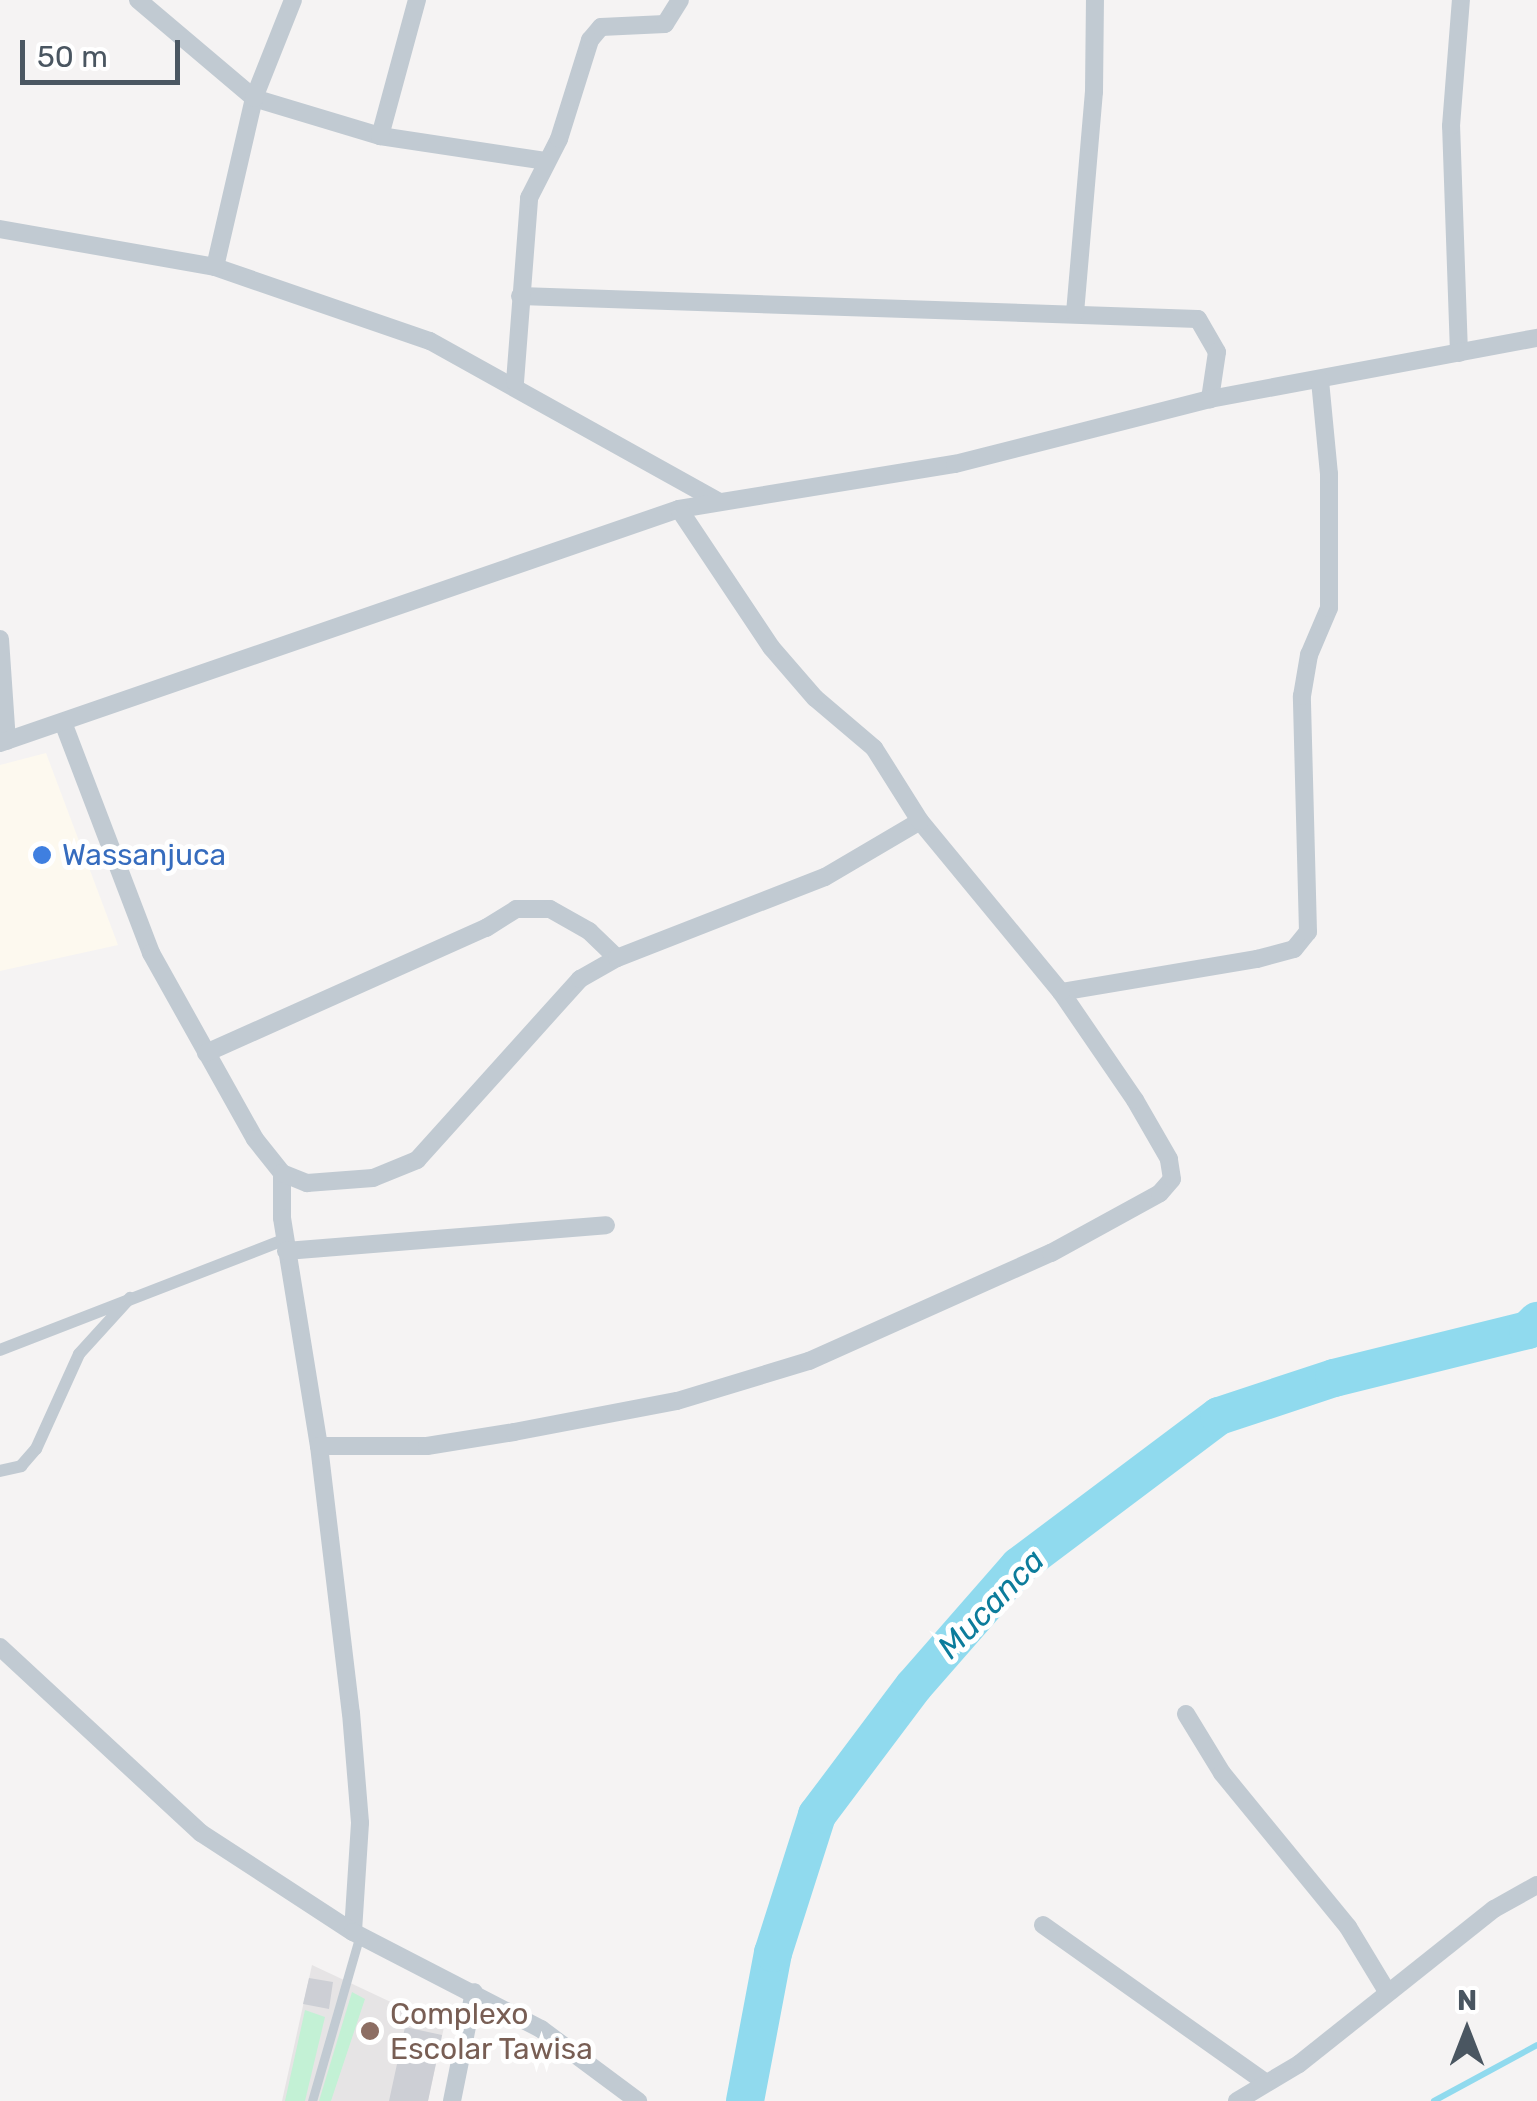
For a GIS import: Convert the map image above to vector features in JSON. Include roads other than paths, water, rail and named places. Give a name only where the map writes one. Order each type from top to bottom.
[{"type":"street","points":[[138,0],[254,98],[380,136],[545,160]]},
{"type":"street","points":[[216,268],[254,98],[293,0]]},
{"type":"street","points":[[380,136],[418,0]]},
{"type":"street","points":[[514,382],[529,198],[545,160],[560,139],[590,40],[602,27],[665,24],[680,0]]},
{"type":"street","points":[[1076,313],[1094,92],[1095,0]]},
{"type":"street","points":[[1459,353],[1451,126],[1461,0]]},
{"type":"street","points":[[0,229],[216,268],[430,341],[514,382],[719,502]]},
{"type":"street","points":[[520,296],[939,314],[1076,313],[1198,319],[1217,352],[1210,400]]},
{"type":"street","points":[[0,639],[4,742],[64,725],[680,509],[955,464],[1210,400],[1537,338]]},
{"type":"street","points":[[1060,992],[1256,959],[1294,948],[1308,932],[1302,696],[1309,655],[1329,608],[1329,474],[1320,380]]},
{"type":"street","points":[[319,1446],[426,1446],[677,1401],[852,1343],[1051,1253],[1160,1193],[1172,1179],[1169,1159],[1060,992],[920,821],[874,748],[815,698],[771,647],[680,509]]},
{"type":"street","points":[[64,725],[151,952],[206,1053],[282,1173],[285,1245],[319,1446],[360,1823],[357,1934]]},
{"type":"street","points":[[282,1173],[306,1184],[373,1178],[416,1160],[532,1028],[580,980],[617,958],[825,876],[920,821]]},
{"type":"street","points":[[206,1053],[486,928],[516,908],[550,908],[590,930],[617,958]]},
{"type":"street","points":[[0,1350],[131,1296],[285,1245],[606,1225]]},
{"type":"street","points":[[0,1471],[21,1466],[36,1449],[79,1354],[131,1296]]},
{"type":"street","points":[[0,1646],[201,1833],[357,1934],[542,2028],[638,2101]]},
{"type":"street","points":[[1186,1714],[1222,1774],[1348,1928],[1388,1993]]},
{"type":"street","points":[[1237,2101],[1299,2064],[1494,1910],[1537,1884]]},
{"type":"street","points":[[1043,1925],[1265,2082]]},
{"type":"street","points":[[452,2101],[474,1992]]},
{"type":"lane","points":[[312,2101],[357,1934]]},
{"type":"waterway","name":"Mucanca","points":[[745,2101],[773,1953],[817,1815],[914,1686],[1019,1566],[1219,1416],[1334,1378],[1528,1330],[1537,1321]]},
{"type":"waterway","points":[[1434,2101],[1537,2045]]},
{"type":"place","name":"Wassanjuca","points":[[42,855]]},
{"type":"place","name":"Complexo Escolar Tawisa","points":[[370,2031]]}]
